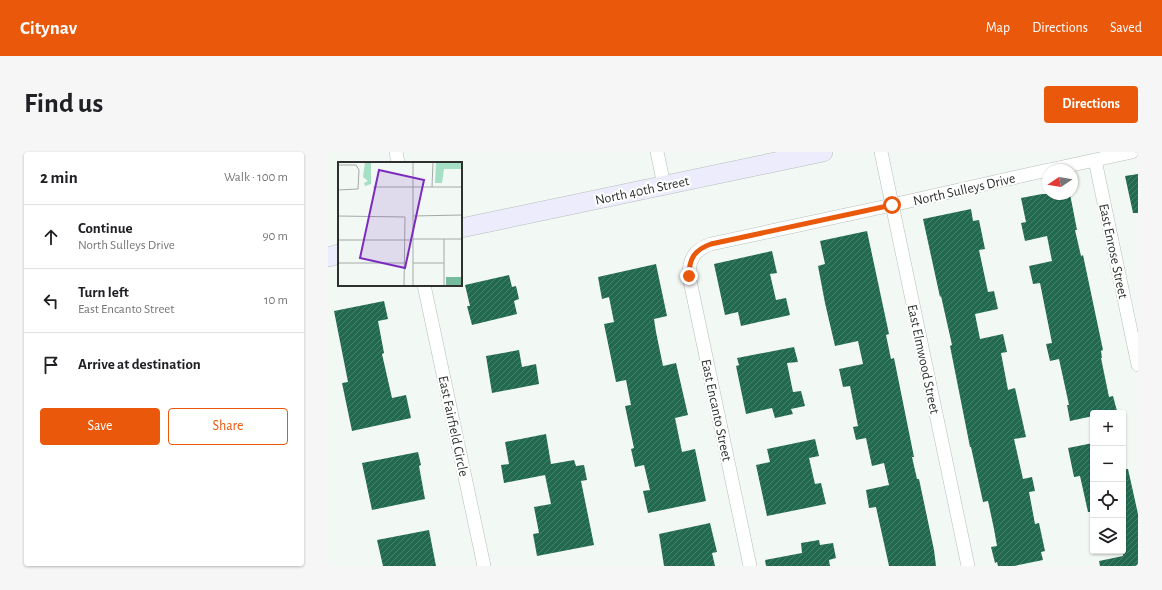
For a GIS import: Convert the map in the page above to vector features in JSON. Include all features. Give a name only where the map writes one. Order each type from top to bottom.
[{"type":"street","points":[[396,152],[398,162]]},
{"type":"street","points":[[657,152],[664,185]]},
{"type":"street","name":"North 40th Street","points":[[462,228],[823,152]]},
{"type":"street","name":"East Elmwood Street","points":[[881,152],[968,566]]},
{"type":"street","name":"North Sulleys Drive","points":[[1077,164],[1132,152]]},
{"type":"street","name":"East Enrose Street","points":[[1095,160],[1138,365]]},
{"type":"street","name":"North Sulleys Drive","points":[[694,254],[700,249],[711,244],[1042,172]]},
{"type":"street","points":[[328,257],[338,254]]},
{"type":"street","name":"East Encanto Street","points":[[694,254],[689,270],[689,276],[750,566]]},
{"type":"street","name":"East Fairfield Circle","points":[[424,286],[484,566]]},
{"type":"building","points":[[1138,174],[1138,213],[1133,213],[1125,176]]},
{"type":"building","points":[[1042,194],[1042,200],[1071,200],[1077,230],[1075,230],[1081,256],[1083,255],[1103,350],[1101,351],[1101,358],[1109,397],[1113,396],[1117,410],[1090,410],[1090,417],[1070,421],[1067,405],[1069,405],[1059,359],[1050,361],[1046,344],[1052,343],[1040,283],[1033,284],[1029,266],[1052,261],[1047,236],[1025,241],[1021,223],[1026,222],[1021,198]]},
{"type":"building","points":[[971,209],[973,221],[979,220],[985,249],[979,250],[988,292],[994,291],[998,309],[975,314],[980,339],[1003,334],[1007,352],[1001,353],[1008,390],[1015,388],[1026,437],[1014,439],[1023,479],[1032,477],[1035,491],[1029,492],[1035,524],[1039,523],[1045,551],[1041,552],[1043,560],[1014,566],[998,566],[997,562],[995,563],[991,547],[997,546],[994,529],[988,501],[983,502],[970,447],[950,346],[952,345],[923,219]]},
{"type":"building","points":[[867,231],[889,334],[886,335],[891,359],[894,358],[914,457],[912,457],[917,479],[919,479],[936,566],[889,566],[876,507],[869,508],[866,490],[889,485],[884,463],[872,466],[866,438],[856,440],[853,427],[858,426],[850,386],[843,387],[839,369],[863,364],[858,341],[835,346],[825,303],[818,266],[825,264],[820,241]]},
{"type":"building","points":[[772,251],[777,273],[770,274],[776,300],[786,298],[790,315],[741,326],[738,312],[725,315],[714,264]]},
{"type":"building","points":[[656,264],[667,316],[654,319],[663,366],[676,363],[688,415],[675,418],[682,452],[695,449],[706,501],[648,513],[643,491],[650,490],[644,465],[635,467],[631,449],[634,448],[625,406],[631,405],[626,380],[616,382],[604,324],[614,322],[609,297],[602,299],[598,277]]},
{"type":"building","points":[[509,275],[512,287],[516,286],[519,299],[514,301],[517,314],[472,325],[467,306],[470,306],[465,285]]},
{"type":"building","points":[[384,301],[388,319],[378,321],[384,353],[382,354],[392,398],[406,395],[411,418],[352,431],[342,383],[348,382],[334,311]]},
{"type":"building","points":[[794,347],[798,362],[787,363],[793,392],[801,391],[805,406],[791,409],[793,414],[775,418],[772,408],[746,414],[736,366],[739,365],[737,358]]},
{"type":"building","points":[[519,350],[522,367],[536,364],[539,384],[492,393],[486,356]]},
{"type":"building","points":[[546,434],[551,464],[574,460],[576,466],[584,465],[587,480],[581,481],[594,545],[537,556],[533,534],[539,533],[534,507],[551,504],[545,475],[504,483],[501,465],[509,464],[505,442]]},
{"type":"building","points":[[815,439],[819,456],[809,458],[815,484],[821,483],[826,504],[767,516],[756,465],[770,462],[767,449]]},
{"type":"building","points":[[1090,444],[1090,512],[1088,512],[1080,476],[1074,477],[1068,448]]},
{"type":"building","points":[[418,452],[425,499],[372,510],[362,463]]},
{"type":"building","points":[[1126,469],[1128,469],[1138,514],[1138,566],[1100,566],[1099,561],[1123,556],[1123,554],[1126,554]]},
{"type":"building","points":[[710,523],[717,552],[712,553],[715,566],[664,566],[659,534]]},
{"type":"building","points":[[429,530],[436,566],[383,566],[377,540]]},
{"type":"building","points":[[819,540],[820,545],[833,543],[836,558],[829,560],[830,566],[766,566],[765,560],[802,553],[801,543]]},
{"type":"route","points":[[689,276],[689,270],[694,254],[705,246],[892,205]]}]
